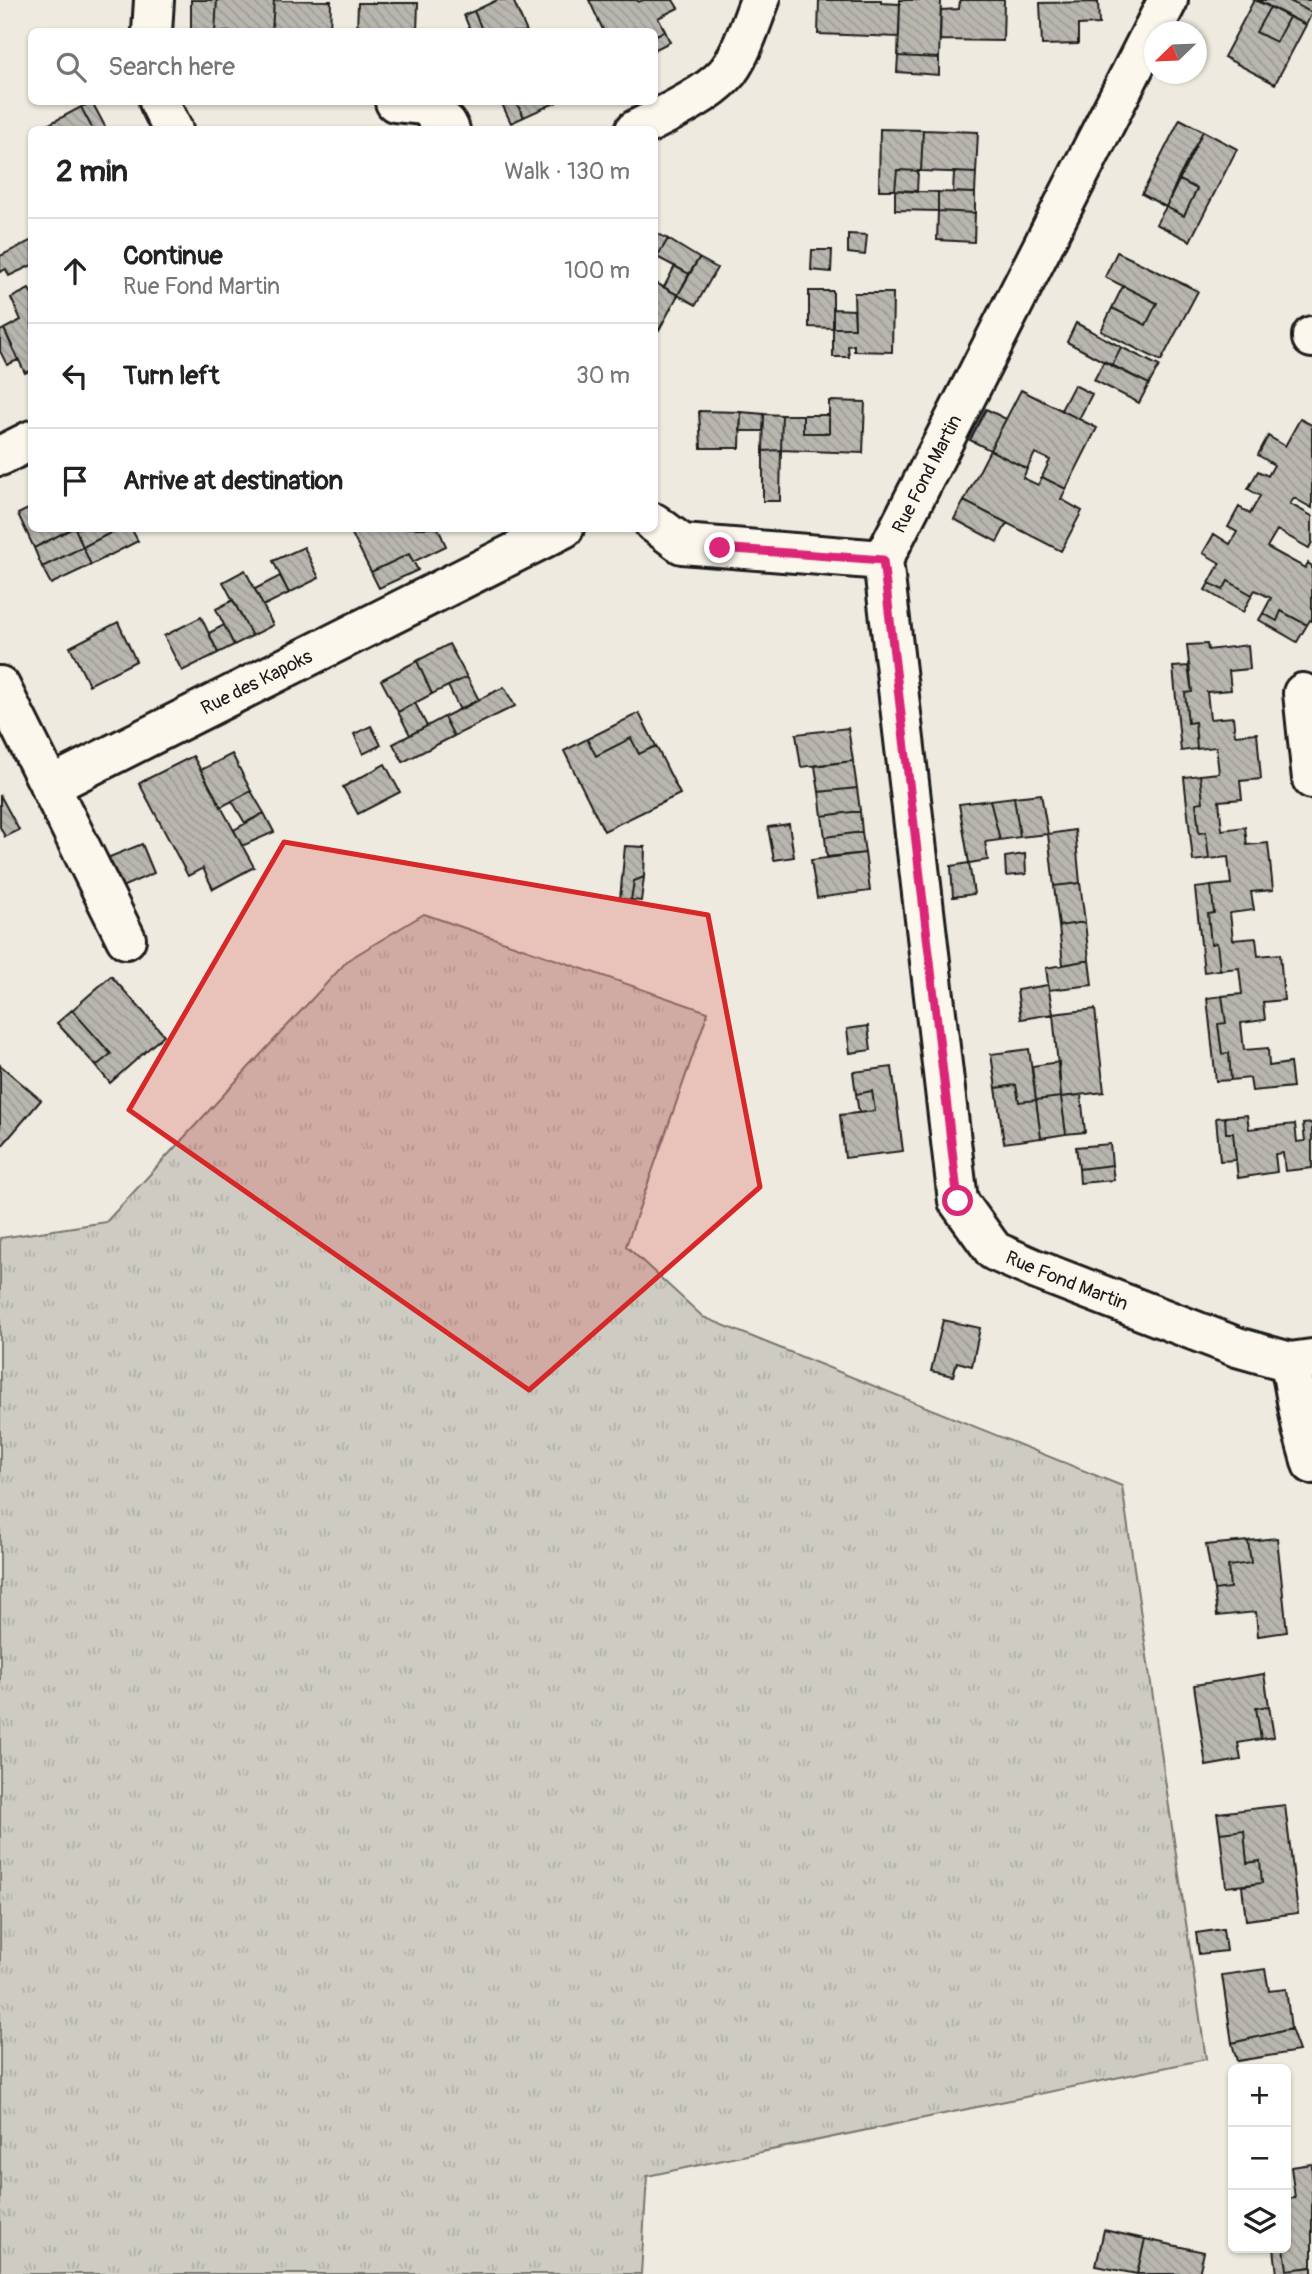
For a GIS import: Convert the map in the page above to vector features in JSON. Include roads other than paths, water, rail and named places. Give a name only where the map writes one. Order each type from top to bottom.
[{"type":"street","points":[[152,28],[154,0]]},
{"type":"street","points":[[643,126],[683,105],[726,75],[746,37],[760,0]]},
{"type":"street","name":"Rue Fond Martin","points":[[1168,0],[883,560],[958,1201],[994,1251],[1224,1342],[1301,1361]]},
{"type":"street","points":[[160,105],[171,126]]},
{"type":"street","points":[[425,105],[448,126]]},
{"type":"street","points":[[0,456],[28,442]]},
{"type":"street","points":[[658,526],[682,544],[883,560]]},
{"type":"street","name":"Rue des Kapoks","points":[[50,786],[556,532]]},
{"type":"street","points":[[0,686],[126,939]]},
{"type":"street","points":[[1303,693],[1312,779]]},
{"type":"street","points":[[1301,1361],[1302,1429],[1312,1464]]}]
